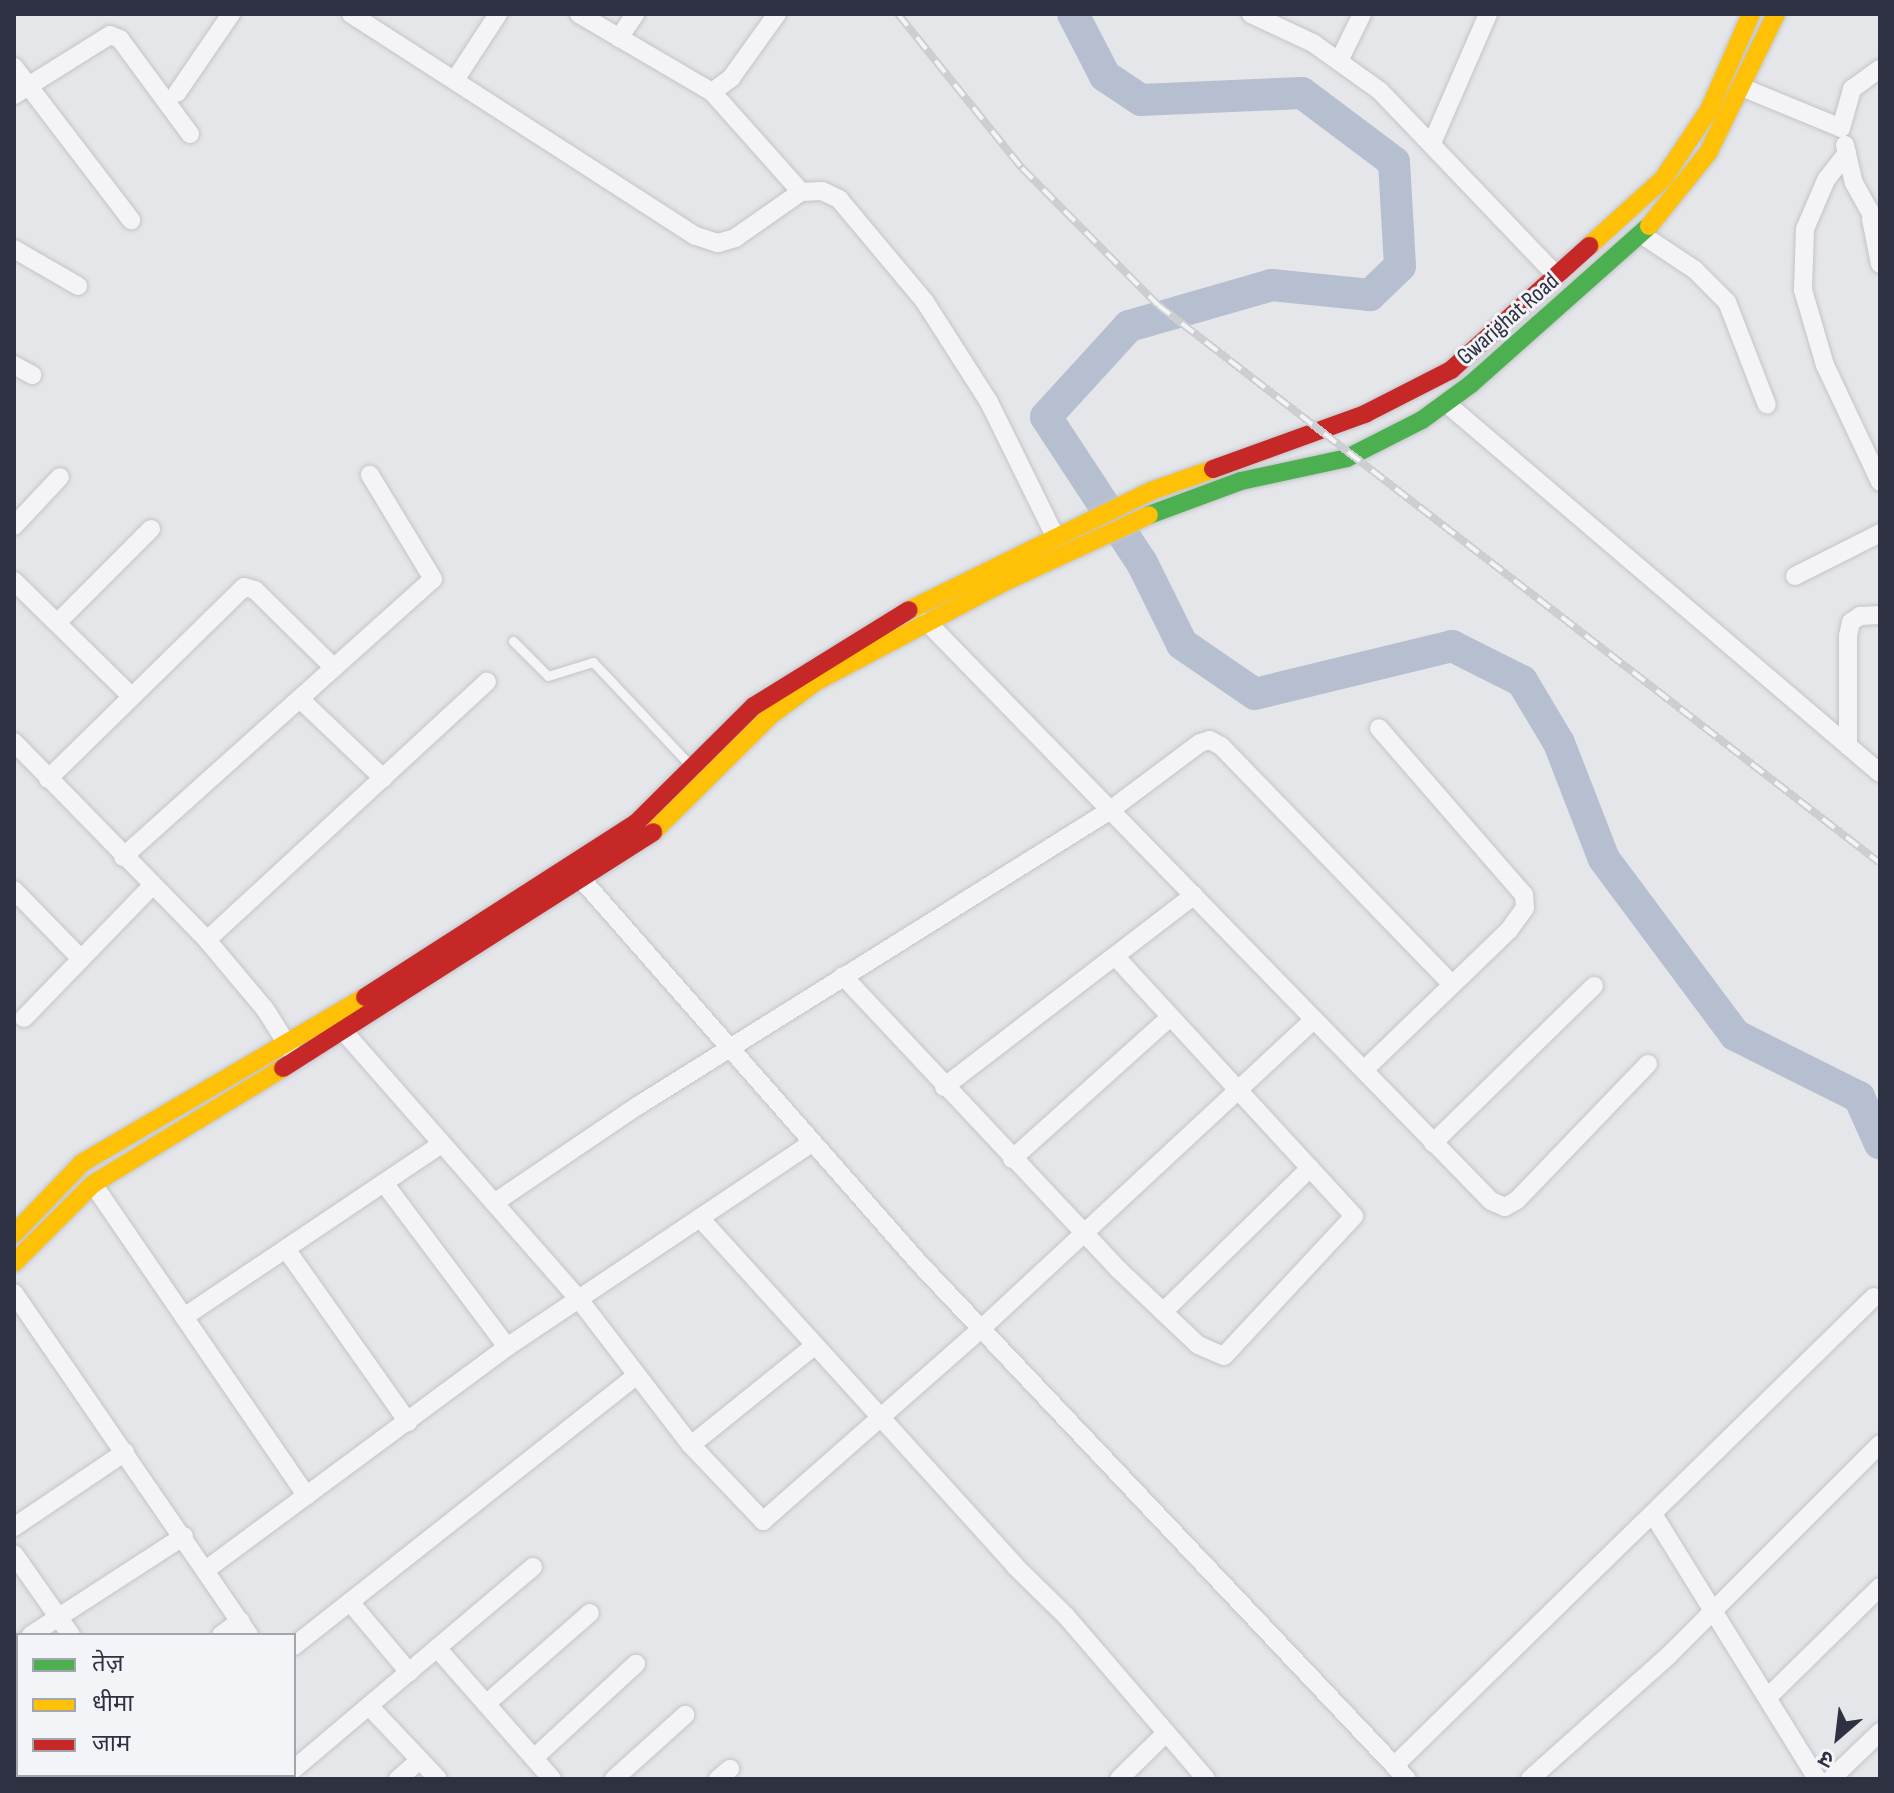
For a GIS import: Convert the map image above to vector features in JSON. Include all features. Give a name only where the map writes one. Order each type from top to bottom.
[{"type":"street","points":[[177,93],[231,14]]},
{"type":"street","points":[[351,14],[696,236],[718,243],[735,238],[801,192],[822,191],[839,199],[925,302],[989,402],[1055,536]]},
{"type":"street","points":[[455,80],[498,14]]},
{"type":"street","points":[[579,14],[712,92],[801,192]]},
{"type":"street","points":[[619,38],[635,14]]},
{"type":"street","points":[[712,92],[731,78],[777,14]]},
{"type":"street","points":[[1251,14],[1340,59],[1432,143],[1557,276]]},
{"type":"street","points":[[1340,59],[1362,14]]},
{"type":"street","points":[[1432,143],[1488,14]]},
{"type":"street","points":[[14,1234],[82,1163],[555,879],[636,823],[785,682],[876,626],[1151,491],[1300,440],[1408,395],[1451,370],[1663,179],[1690,143],[1751,14]]},
{"type":"street","name":"Gwarighat Road","points":[[14,1263],[93,1184],[181,1126],[345,1033],[584,882],[677,812],[771,715],[817,681],[927,622],[1155,512],[1241,481],[1374,448],[1446,403],[1641,234],[1700,165],[1744,88],[1776,14]]},
{"type":"street","points":[[21,90],[110,35],[120,39],[190,134]]},
{"type":"street","points":[[14,67],[21,90],[131,220]]},
{"type":"street","points":[[1880,69],[1852,89],[1841,128],[1847,153],[1875,225],[1872,247],[1880,264]]},
{"type":"street","points":[[1744,88],[1841,128]]},
{"type":"street","points":[[1847,153],[1810,212],[1800,255],[1803,290],[1825,365],[1880,482]]},
{"type":"street","points":[[1641,234],[1695,270],[1727,302],[1767,405]]},
{"type":"street","points":[[14,249],[78,286]]},
{"type":"street","points":[[14,365],[32,375]]},
{"type":"street","points":[[1446,403],[1880,773]]},
{"type":"street","points":[[123,857],[433,579],[370,475]]},
{"type":"street","points":[[14,526],[60,477]]},
{"type":"street","points":[[57,623],[151,529]]},
{"type":"street","points":[[1795,576],[1880,533]]},
{"type":"street","points":[[14,581],[131,696]]},
{"type":"street","points":[[48,779],[244,587],[255,590],[334,668]]},
{"type":"street","points":[[1848,746],[1848,636],[1851,622],[1860,616],[1880,615]]},
{"type":"street","points":[[927,622],[1491,1201],[1505,1207],[1648,1064]]},
{"type":"street","points":[[207,940],[487,682]]},
{"type":"street","points":[[300,699],[383,778]]},
{"type":"street","points":[[1364,1070],[1509,930],[1525,908],[1524,895],[1379,728]]},
{"type":"street","points":[[494,1203],[730,1048],[1109,811],[1200,743],[1210,740],[1452,984]]},
{"type":"street","points":[[14,742],[151,887],[207,940],[286,1041],[298,1061]]},
{"type":"street","points":[[584,882],[812,1143],[1401,1772],[1653,1514],[1874,1297]]},
{"type":"street","points":[[24,1018],[151,887]]},
{"type":"street","points":[[14,890],[81,959]]},
{"type":"street","points":[[944,1087],[1194,895]]},
{"type":"street","points":[[843,976],[1083,1233],[1163,1312],[1212,1353],[1224,1356],[1235,1350],[1354,1216],[1115,956]]},
{"type":"street","points":[[1433,1143],[1594,986]]},
{"type":"street","points":[[1012,1159],[1169,1018]]},
{"type":"street","points":[[345,1033],[578,1298],[635,1377],[691,1445],[763,1521],[982,1328],[1314,1020]]},
{"type":"street","points":[[207,1569],[507,1347],[812,1143]]},
{"type":"street","points":[[184,1317],[441,1144]]},
{"type":"street","points":[[1163,1312],[1310,1168]]},
{"type":"street","points":[[384,1183],[507,1347]]},
{"type":"street","points":[[93,1184],[307,1496]]},
{"type":"street","points":[[700,1218],[814,1346],[1066,1616],[1164,1735],[1206,1779]]},
{"type":"street","points":[[286,1249],[408,1422]]},
{"type":"street","points":[[14,1293],[207,1569],[244,1628]]},
{"type":"street","points":[[691,1445],[814,1346]]},
{"type":"street","points":[[296,1644],[635,1377]]},
{"type":"street","points":[[1530,1779],[1713,1609],[1880,1444]]},
{"type":"street","points":[[14,1527],[125,1452]]},
{"type":"street","points":[[1653,1514],[1817,1779]]},
{"type":"street","points":[[34,1633],[184,1536]]},
{"type":"street","points":[[14,1554],[70,1633]]},
{"type":"street","points":[[296,1767],[533,1567]]},
{"type":"street","points":[[1768,1697],[1880,1587]]},
{"type":"street","points":[[350,1602],[409,1672]]},
{"type":"street","points":[[486,1704],[590,1613]]},
{"type":"street","points":[[437,1648],[552,1779]]},
{"type":"street","points":[[534,1758],[636,1664]]},
{"type":"street","points":[[369,1706],[438,1779]]},
{"type":"street","points":[[614,1779],[685,1715]]},
{"type":"street","points":[[1831,1779],[1880,1732]]},
{"type":"street","points":[[1119,1779],[1164,1735]]},
{"type":"street","points":[[398,1779],[420,1760]]},
{"type":"lane","points":[[513,641],[548,676],[593,662],[693,769]]},
{"type":"waterway","points":[[1073,14],[1105,76],[1141,100],[1302,93],[1394,162],[1400,266],[1370,295],[1272,285],[1129,326],[1046,417],[1142,563],[1182,644],[1255,694],[1452,646],[1522,681],[1559,743],[1604,859],[1735,1035],[1859,1097],[1880,1144]]},
{"type":"railway","points":[[898,14],[1022,168],[1158,305],[1880,863]]},
{"type":"traffic: fast","points":[[1149,515],[1241,481],[1347,458],[1422,420],[1471,384],[1649,226]]},
{"type":"traffic: slow","points":[[1589,246],[1663,179],[1709,110],[1751,14]]},
{"type":"traffic: slow","points":[[1649,226],[1708,153],[1776,14]]},
{"type":"traffic: slow","points":[[909,610],[1151,491],[1213,469]]},
{"type":"traffic: slow","points":[[653,832],[771,715],[817,681],[1000,584],[1149,515]]},
{"type":"traffic: slow","points":[[14,1234],[82,1163],[365,997]]},
{"type":"traffic: slow","points":[[14,1263],[93,1184],[283,1068]]},
{"type":"traffic: jam","points":[[1213,469],[1365,414],[1451,370],[1589,246]]},
{"type":"traffic: jam","points":[[365,997],[636,823],[754,706],[909,610]]},
{"type":"traffic: jam","points":[[283,1068],[653,832]]}]
